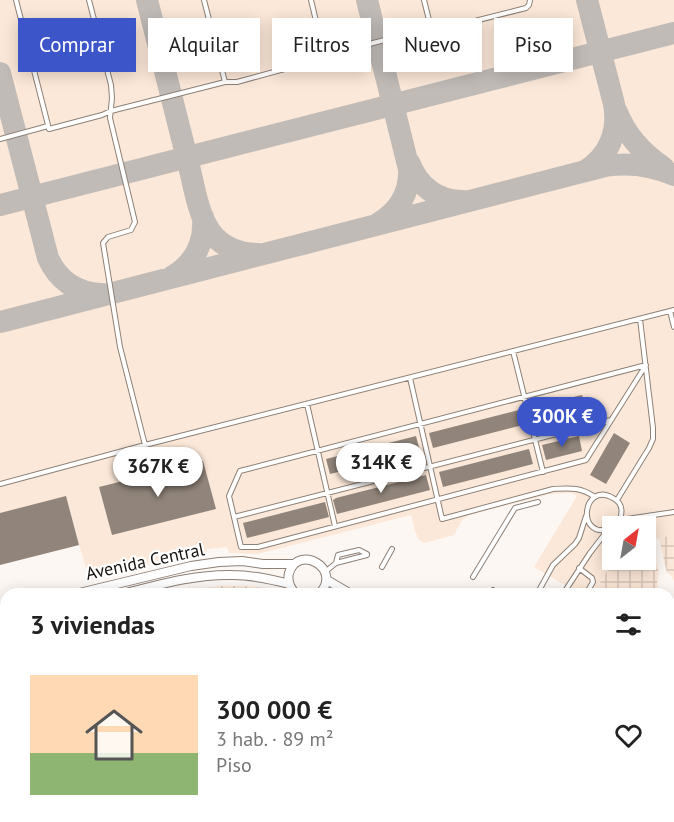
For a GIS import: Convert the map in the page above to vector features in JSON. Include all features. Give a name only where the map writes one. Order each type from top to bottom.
[{"type":"street","name":"Avenida Central","points":[[100,588],[191,566],[242,561],[294,564],[308,559],[320,565],[326,576]]},
{"type":"street","points":[[291,588],[288,576],[294,564]]},
{"type":"street","name":"Avenida Central","points":[[145,588],[219,575],[261,578],[289,584]]},
{"type":"street","points":[[324,588],[326,576],[343,588]]},
{"type":"lane","points":[[16,0],[49,128]]},
{"type":"lane","points":[[89,0],[111,85],[111,127],[135,222],[131,230],[108,237],[103,243],[120,347],[144,446]]},
{"type":"lane","points":[[204,0],[225,82]]},
{"type":"lane","points":[[311,0],[316,18]]},
{"type":"lane","points":[[424,0],[428,18]]},
{"type":"lane","points":[[482,19],[526,8],[530,0]]},
{"type":"lane","points":[[0,139],[225,82],[237,82],[275,72]]},
{"type":"lane","points":[[0,484],[672,311],[674,327]]},
{"type":"lane","points":[[617,500],[653,439],[640,319]]},
{"type":"lane","points":[[513,351],[543,472]]},
{"type":"lane","points":[[646,365],[586,460],[258,547],[241,547],[230,496],[240,471],[646,365]]},
{"type":"lane","points":[[410,378],[442,519],[553,489],[570,488],[585,491],[595,497]]},
{"type":"lane","points":[[307,404],[335,526]]},
{"type":"lane","points":[[234,517],[611,420]]},
{"type":"lane","points":[[540,588],[553,565],[579,538],[588,505],[595,497],[606,495],[617,500],[621,510],[620,516]]},
{"type":"lane","points":[[473,578],[515,508],[538,502]]},
{"type":"lane","points":[[647,516],[674,512]]},
{"type":"lane","points":[[586,515],[596,528],[602,528]]},
{"type":"lane","points":[[567,588],[602,539]]},
{"type":"lane","points":[[382,567],[393,549]]},
{"type":"lane","points":[[326,576],[336,563],[338,555],[359,550],[367,555],[336,563]]},
{"type":"lane","points":[[579,568],[592,578],[593,582],[590,588]]},
{"type":"shaded area","points":[[0,0],[674,0],[674,535],[656,539],[656,516],[602,516],[602,570],[608,570],[597,588],[570,588],[534,567],[577,496],[572,493],[551,494],[469,515],[462,520],[454,535],[424,543],[419,540],[411,515],[258,554],[229,553],[227,547],[207,549],[207,552],[155,562],[90,580],[79,545],[0,565]]},
{"type":"shaded area","points":[[674,535],[674,581],[667,573],[659,538]]},
{"type":"shaded area","points":[[656,561],[659,588],[597,588],[608,570],[656,570]]},
{"type":"shaded area","points":[[242,586],[269,588],[206,588]]},
{"type":"building","points":[[582,395],[586,410],[536,422],[532,407]]},
{"type":"building","points":[[519,410],[523,425],[433,448],[429,433]]},
{"type":"building","points":[[614,433],[630,443],[606,484],[590,475]]},
{"type":"building","points":[[416,436],[420,451],[330,474],[326,459]]},
{"type":"building","points":[[579,436],[582,451],[546,460],[542,445]]},
{"type":"building","points":[[529,449],[533,464],[443,487],[439,472]]},
{"type":"building","points":[[203,461],[216,509],[112,535],[99,487]]},
{"type":"building","points":[[426,475],[430,490],[337,514],[333,500],[336,498]]},
{"type":"building","points":[[66,496],[79,545],[0,565],[0,513]]},
{"type":"building","points":[[325,502],[329,517],[247,538],[243,523]]},
{"type":"taxiway","points":[[147,0],[202,216],[214,237],[225,245],[244,253],[258,254]]},
{"type":"taxiway","points":[[367,0],[409,169],[408,185],[402,200],[398,207],[379,223]]},
{"type":"taxiway","points":[[585,171],[606,151],[615,124],[614,104],[587,0]]},
{"type":"taxiway","points":[[0,205],[674,33]]},
{"type":"taxiway","points":[[0,73],[48,258],[57,273],[69,284],[84,291],[101,294]]},
{"type":"taxiway","points":[[616,110],[624,127],[635,142],[663,167]]},
{"type":"taxiway","points":[[409,162],[423,185],[437,195],[463,201]]},
{"type":"taxiway","points":[[0,322],[605,166],[640,165],[674,175]]},
{"type":"taxiway","points":[[173,276],[187,265],[197,251],[202,235],[203,217]]}]
